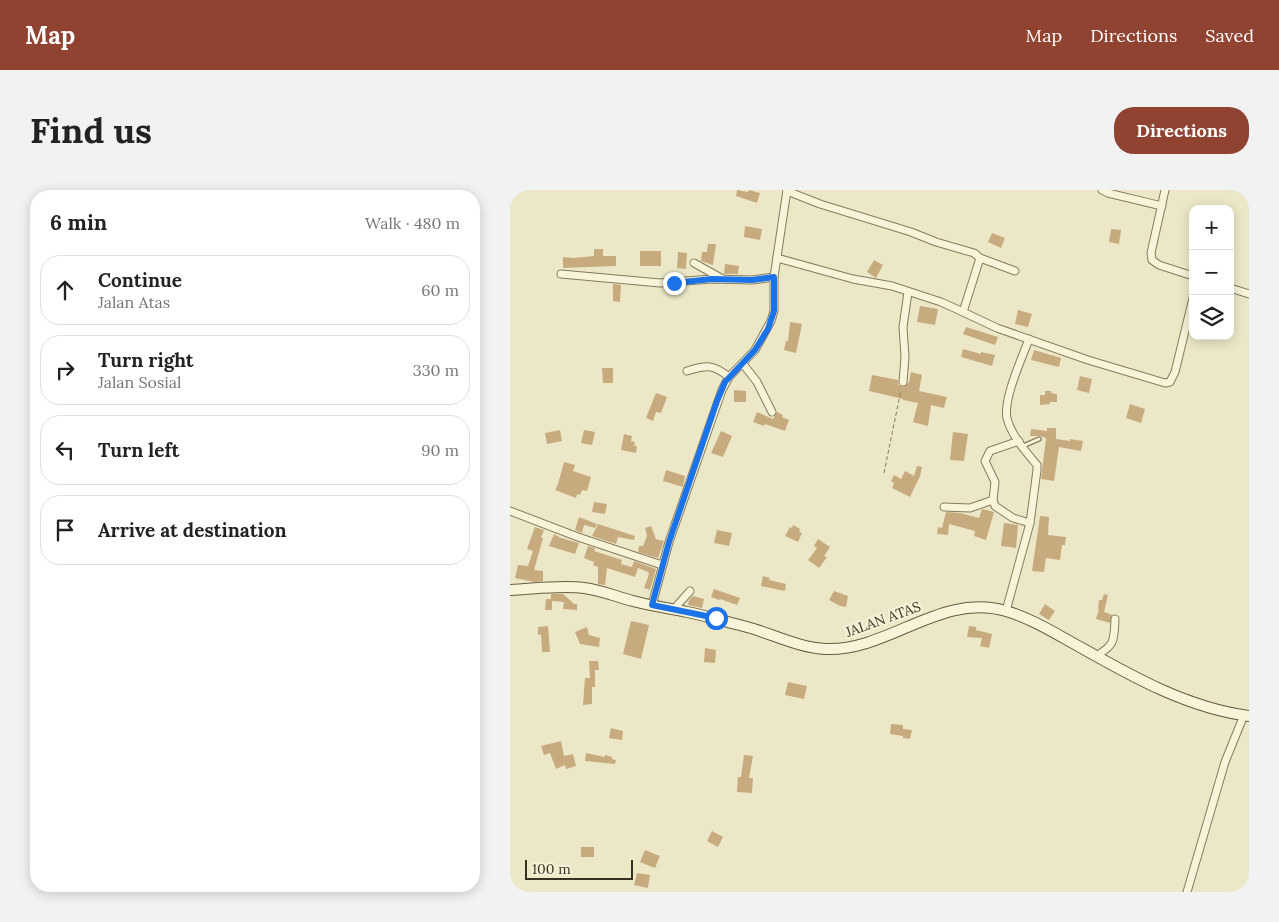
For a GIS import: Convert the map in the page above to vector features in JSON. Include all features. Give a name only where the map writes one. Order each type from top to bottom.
[{"type":"street","points":[[1102,190],[1117,196],[1162,206]]},
{"type":"street","points":[[1165,190],[1151,253],[1152,260],[1159,265],[1189,275]]},
{"type":"street","points":[[652,605],[662,565],[717,401],[729,377],[755,350],[772,321],[774,311],[774,277],[787,191],[820,204],[974,253],[980,258],[1015,270]]},
{"type":"street","points":[[777,258],[853,279],[892,286],[940,302],[997,328],[1088,360],[1160,382],[1170,382],[1175,372],[1189,314]]},
{"type":"street","points":[[962,312],[980,258]]},
{"type":"street","points":[[694,264],[723,279]]},
{"type":"street","points":[[561,274],[660,283],[723,279],[752,280],[774,277]]},
{"type":"street","points":[[1234,289],[1249,294]]},
{"type":"street","points":[[903,382],[905,357],[903,327],[908,292]]},
{"type":"street","points":[[1006,611],[1030,523],[1037,465],[1010,427],[1007,412],[1012,384],[1029,339]]},
{"type":"street","points":[[743,364],[757,382],[772,412]]},
{"type":"street","points":[[687,371],[710,366],[729,377]]},
{"type":"street","points":[[1021,444],[990,451],[986,457],[986,465],[995,482],[993,500],[995,506],[1020,521],[1030,523]]},
{"type":"street","points":[[944,507],[970,508],[993,500]]},
{"type":"street","points":[[510,512],[662,565]]},
{"type":"street","name":"JALAN ATAS","points":[[510,590],[586,588],[673,610],[716,618],[774,634],[805,646],[825,649],[843,648],[882,638],[952,610],[978,608],[1006,611],[1040,624],[1120,670],[1190,702],[1246,716]]},
{"type":"street","points":[[673,610],[690,591]]},
{"type":"street","points":[[1096,656],[1110,647],[1113,642],[1115,619]]},
{"type":"street","points":[[1187,892],[1225,762],[1246,716]]},
{"type":"lane","points":[[1021,444],[1040,439]]},
{"type":"path","points":[[884,473],[903,382]]},
{"type":"building","points":[[737,190],[748,192],[749,190],[760,193],[757,203],[736,196]]},
{"type":"building","points":[[745,226],[762,229],[760,240],[744,237]]},
{"type":"building","points":[[1111,229],[1121,230],[1119,244],[1109,242]]},
{"type":"building","points":[[992,233],[1005,238],[1001,248],[988,242]]},
{"type":"building","points":[[708,244],[716,244],[713,265],[701,261],[702,252],[707,252]]},
{"type":"building","points":[[594,249],[603,249],[603,256],[616,256],[616,266],[563,268],[563,257],[594,256]]},
{"type":"building","points":[[640,251],[661,251],[661,266],[640,266]]},
{"type":"building","points":[[678,252],[687,253],[686,269],[677,268]]},
{"type":"building","points":[[874,260],[883,265],[876,278],[867,272]]},
{"type":"building","points":[[725,264],[739,266],[738,274],[724,274]]},
{"type":"building","points":[[613,284],[621,285],[620,302],[613,301]]},
{"type":"building","points":[[920,306],[938,309],[935,325],[917,322]]},
{"type":"building","points":[[1018,310],[1032,314],[1028,327],[1015,324]]},
{"type":"building","points":[[790,322],[802,324],[796,353],[784,350],[786,341],[788,341]]},
{"type":"building","points":[[966,327],[998,337],[995,345],[963,334]]},
{"type":"building","points":[[963,349],[981,354],[981,352],[995,355],[992,366],[961,357]]},
{"type":"building","points":[[1034,350],[1061,358],[1059,367],[1031,360]]},
{"type":"building","points":[[602,368],[613,368],[613,383],[603,383]]},
{"type":"building","points":[[911,372],[922,375],[919,391],[947,397],[944,408],[931,405],[928,426],[913,422],[918,403],[869,391],[872,375],[898,380],[898,385],[903,387],[909,382]]},
{"type":"building","points":[[1080,376],[1092,379],[1089,393],[1077,390]]},
{"type":"building","points":[[734,390],[746,391],[746,402],[734,402]]},
{"type":"building","points":[[1045,391],[1057,394],[1057,402],[1040,405],[1040,395],[1045,395]]},
{"type":"building","points":[[656,393],[667,397],[661,413],[656,412],[653,421],[646,418]]},
{"type":"building","points":[[1130,404],[1145,409],[1141,423],[1126,418]]},
{"type":"building","points":[[757,412],[773,419],[777,412],[783,415],[782,417],[789,420],[785,431],[753,422]]},
{"type":"building","points":[[1047,428],[1056,428],[1056,439],[1083,441],[1081,451],[1059,447],[1054,481],[1041,479],[1046,438],[1030,436],[1031,429],[1047,431]]},
{"type":"building","points":[[560,430],[562,441],[547,444],[545,433]]},
{"type":"building","points":[[584,430],[595,432],[592,445],[581,443]]},
{"type":"building","points":[[721,431],[732,436],[723,457],[711,453]]},
{"type":"building","points":[[953,432],[968,434],[964,461],[950,460]]},
{"type":"building","points":[[624,434],[632,436],[631,441],[635,442],[634,446],[637,446],[636,453],[621,450]]},
{"type":"building","points":[[564,462],[575,465],[573,471],[591,477],[587,491],[582,490],[580,495],[577,494],[576,498],[555,490]]},
{"type":"building","points":[[917,466],[922,467],[920,476],[910,497],[892,488],[894,483],[891,481],[894,475],[901,479],[905,471],[914,476]]},
{"type":"building","points":[[666,470],[685,476],[683,487],[663,481]]},
{"type":"building","points":[[594,502],[607,504],[605,514],[592,512]]},
{"type":"building","points":[[982,509],[994,512],[986,540],[974,536],[975,531],[949,524],[948,535],[937,534],[938,527],[942,528],[946,512],[960,513],[979,518]]},
{"type":"building","points":[[1040,516],[1049,517],[1048,535],[1066,537],[1065,545],[1062,545],[1060,560],[1046,558],[1044,572],[1032,571]]},
{"type":"building","points":[[579,517],[597,524],[595,528],[584,525],[582,533],[575,530]]},
{"type":"building","points":[[1004,523],[1018,525],[1016,548],[1001,546]]},
{"type":"building","points":[[598,524],[635,536],[634,540],[618,537],[616,544],[592,536]]},
{"type":"building","points":[[793,525],[800,529],[799,532],[802,533],[798,542],[785,536]]},
{"type":"building","points":[[651,526],[656,539],[664,541],[658,558],[638,552],[639,546],[643,546],[647,536],[645,528]]},
{"type":"building","points":[[535,527],[544,530],[534,570],[543,571],[543,581],[534,582],[515,578],[518,565],[528,566],[533,551],[527,549]]},
{"type":"building","points":[[717,530],[732,533],[729,546],[714,543]]},
{"type":"building","points":[[554,534],[579,543],[575,554],[549,546]]},
{"type":"building","points":[[818,539],[830,547],[824,556],[827,557],[819,568],[808,560],[817,548],[814,546]]},
{"type":"building","points":[[588,546],[595,548],[594,551],[622,560],[621,564],[632,567],[634,561],[656,569],[650,590],[644,588],[648,572],[638,568],[635,577],[607,568],[605,585],[598,584],[598,567],[593,565],[594,562],[584,558]]},
{"type":"building","points":[[763,576],[770,578],[769,580],[786,584],[785,591],[761,586]]},
{"type":"building","points":[[714,589],[740,598],[737,605],[711,597]]},
{"type":"building","points":[[834,591],[848,596],[846,607],[829,600]]},
{"type":"building","points":[[551,594],[563,594],[574,604],[577,604],[577,610],[563,609],[564,602],[552,601],[552,610],[545,610],[546,599],[551,599]]},
{"type":"building","points":[[1104,594],[1108,595],[1104,612],[1112,615],[1110,623],[1096,619],[1099,600],[1102,600]]},
{"type":"building","points":[[693,596],[704,599],[702,608],[688,605],[689,600]]},
{"type":"building","points":[[1045,604],[1055,611],[1049,620],[1039,614]]},
{"type":"building","points":[[631,621],[649,625],[641,659],[623,654]]},
{"type":"building","points":[[548,626],[550,652],[542,652],[541,634],[538,635],[538,627]]},
{"type":"building","points":[[969,626],[992,634],[989,648],[980,646],[982,638],[967,637]]},
{"type":"building","points":[[587,627],[589,635],[600,638],[599,647],[580,644],[575,632]]},
{"type":"building","points":[[705,648],[716,650],[715,663],[704,662]]},
{"type":"building","points":[[589,661],[598,661],[599,670],[595,670],[592,704],[583,705],[585,678],[590,678]]},
{"type":"building","points":[[788,682],[807,686],[804,699],[785,695]]},
{"type":"building","points":[[891,724],[903,725],[903,729],[912,730],[910,739],[890,734]]},
{"type":"building","points":[[611,728],[623,731],[622,740],[609,738]]},
{"type":"building","points":[[561,741],[564,756],[573,754],[576,766],[566,769],[565,765],[556,769],[550,753],[544,755],[541,746]]},
{"type":"building","points":[[586,753],[612,757],[612,759],[616,760],[615,764],[585,761]]},
{"type":"building","points":[[744,755],[753,756],[749,778],[753,778],[752,793],[737,792],[738,777],[741,777]]},
{"type":"building","points":[[712,831],[723,837],[718,847],[707,841]]},
{"type":"building","points":[[581,847],[594,847],[594,857],[581,857]]},
{"type":"building","points":[[645,850],[660,856],[655,868],[640,862]]},
{"type":"building","points":[[637,873],[650,875],[648,888],[634,885]]},
{"type":"route","points":[[674,283],[712,279],[737,281],[774,277],[774,311],[772,321],[755,350],[725,382],[669,542],[652,605],[716,618]]}]
